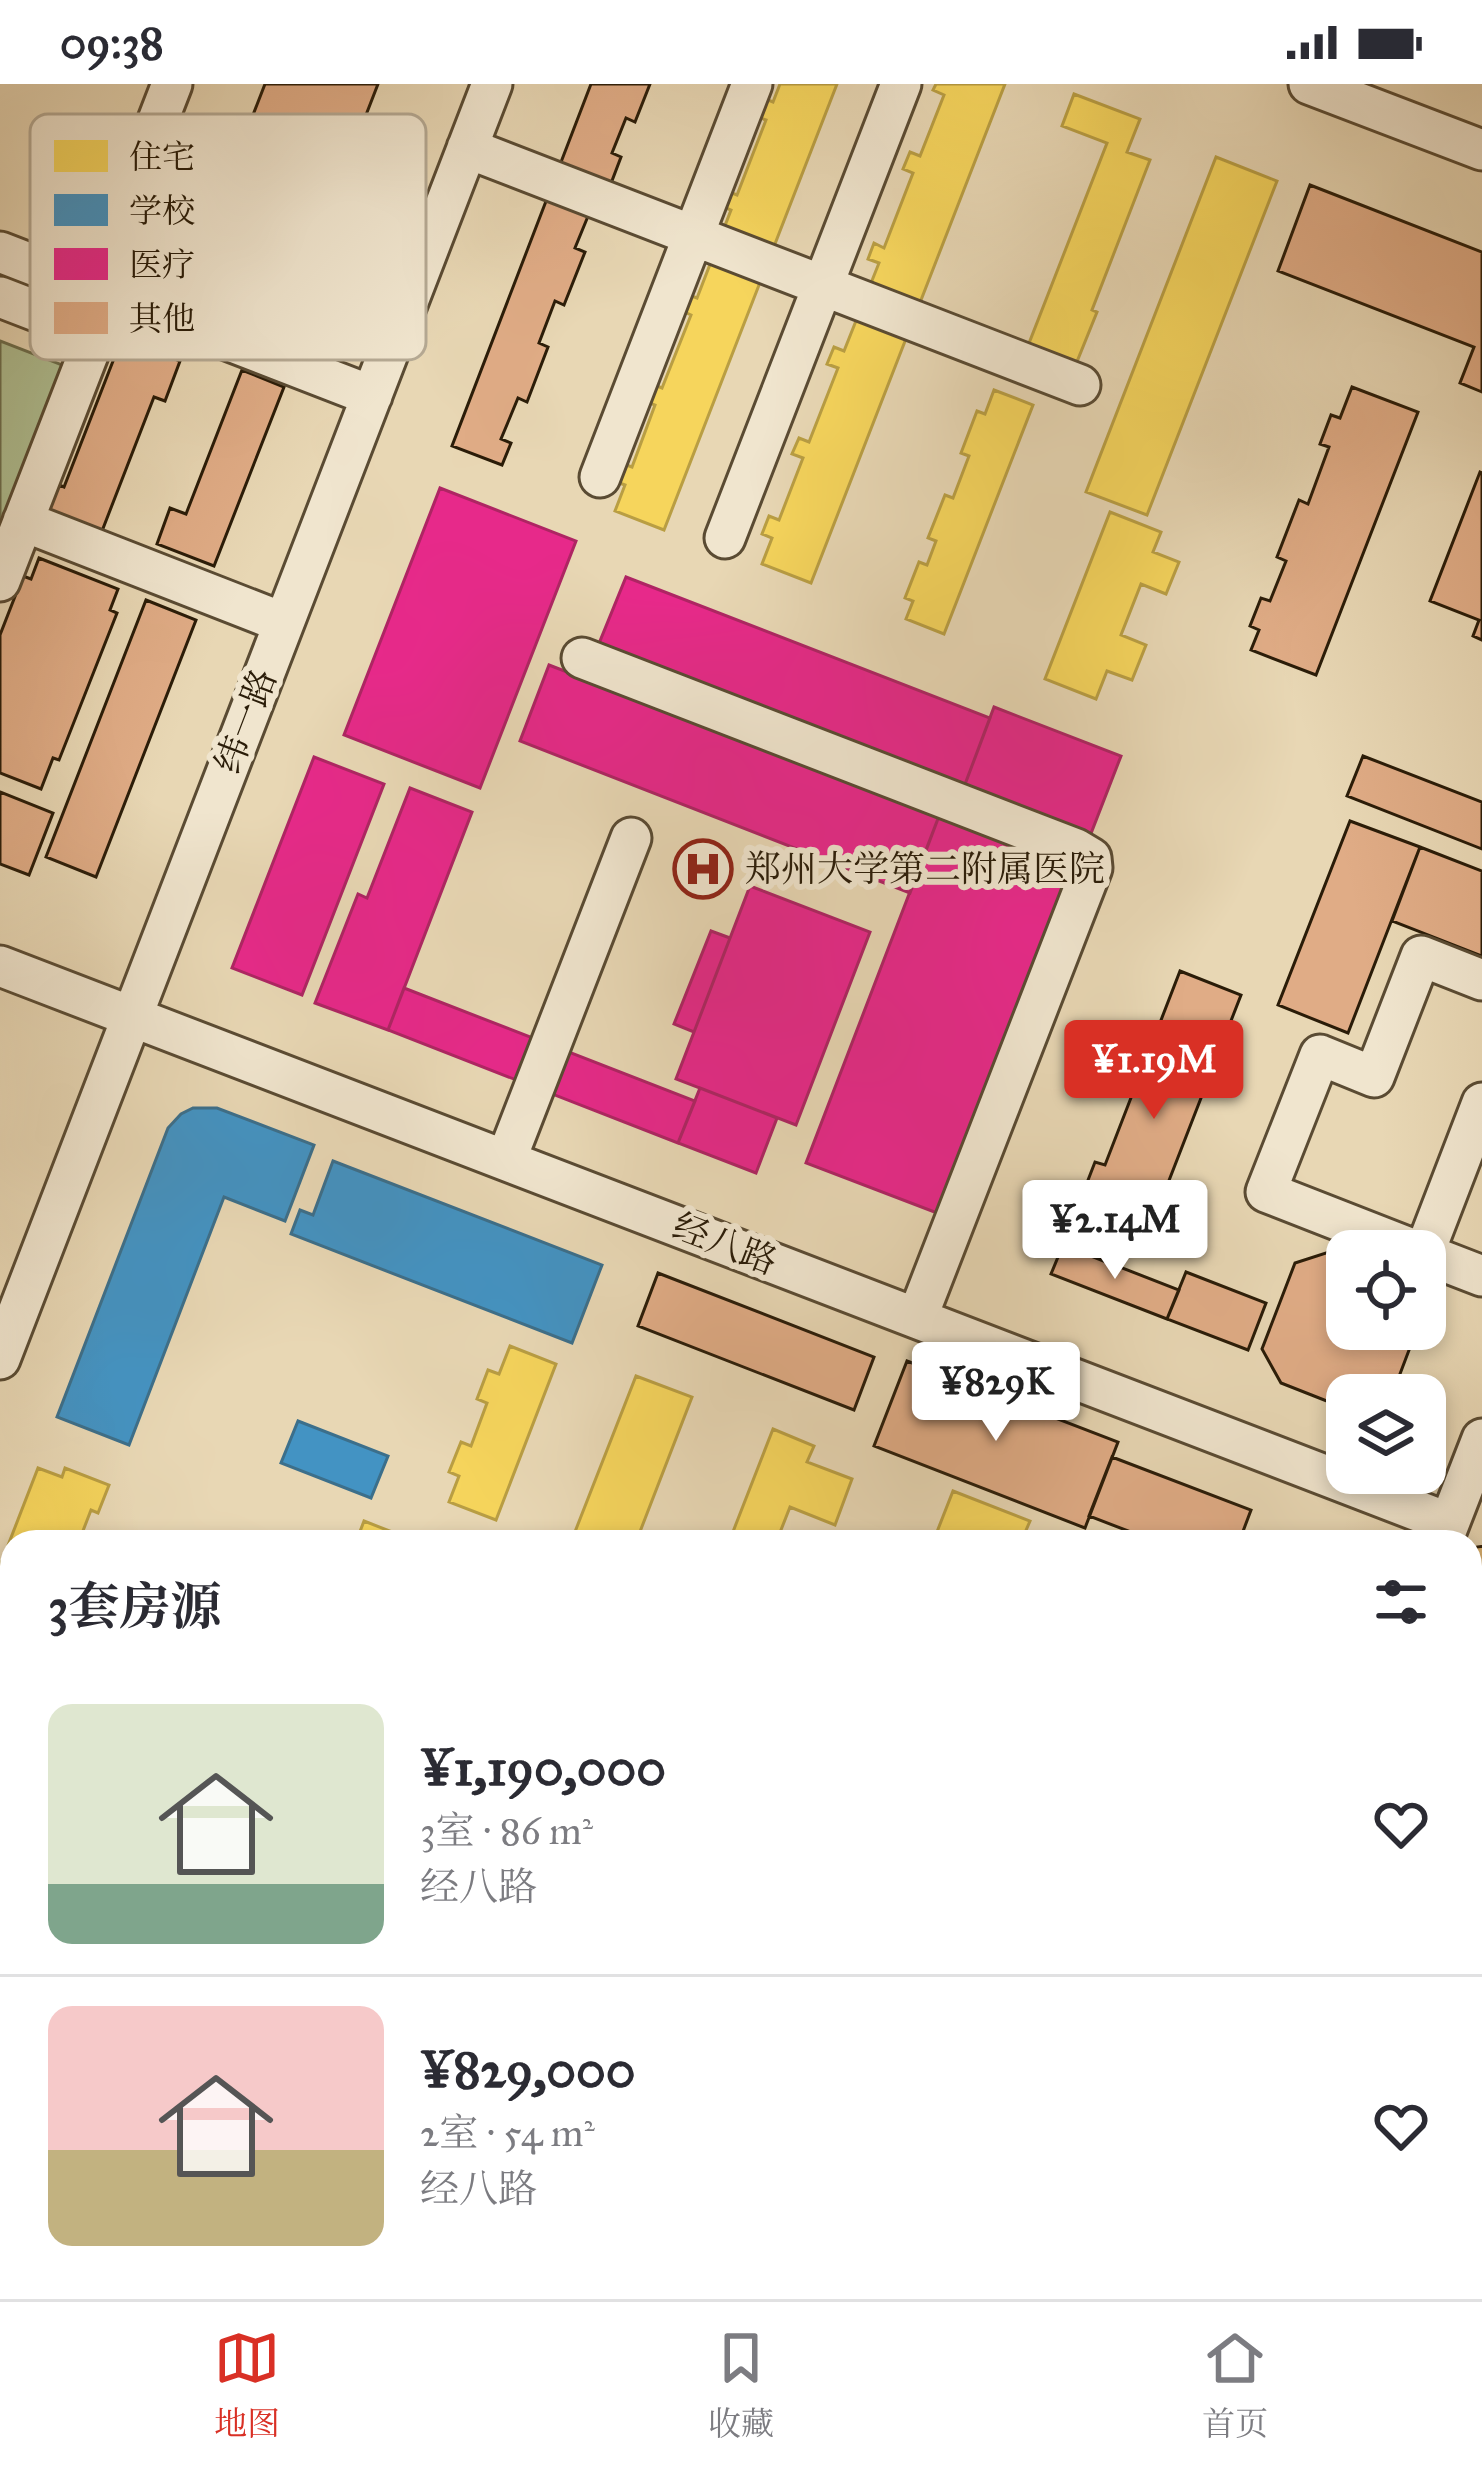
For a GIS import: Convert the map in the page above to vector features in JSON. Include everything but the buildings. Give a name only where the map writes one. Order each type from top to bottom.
[{"type":"street","points":[[160,114],[172,84]]},
{"type":"street","name":"纬一路","points":[[426,255],[492,84]]},
{"type":"street","points":[[600,477],[752,84]]},
{"type":"street","points":[[725,538],[901,84]]},
{"type":"street","points":[[1310,84],[1482,149]]},
{"type":"street","points":[[467,148],[1080,386]]},
{"type":"street","points":[[0,252],[30,264]]},
{"type":"street","points":[[0,297],[30,309]]},
{"type":"street","points":[[0,581],[86,360]]},
{"type":"street","points":[[279,360],[372,396]]},
{"type":"street","name":"纬一路","points":[[0,1359],[386,360]]},
{"type":"street","points":[[23,521],[284,622]]},
{"type":"street","points":[[582,658],[1091,858],[1092,868],[917,1318]]},
{"type":"street","points":[[506,1160],[631,838]]},
{"type":"street","points":[[1365,1230],[1266,1192],[1320,1055],[1374,1077],[1421,956],[1482,980]]},
{"type":"street","name":"经八路","points":[[0,966],[917,1318],[1439,1530]]},
{"type":"street","points":[[1431,1230],[1482,1103]]},
{"type":"street","points":[[1446,1262],[1482,1276]]},
{"type":"street","points":[[1447,1530],[1482,1439]]},
{"type":"green space","points":[[0,341],[30,353],[30,360],[65,366],[0,541]]},
{"type":"place","name":"郑州大学第二附属医院","points":[[703,869]]}]
